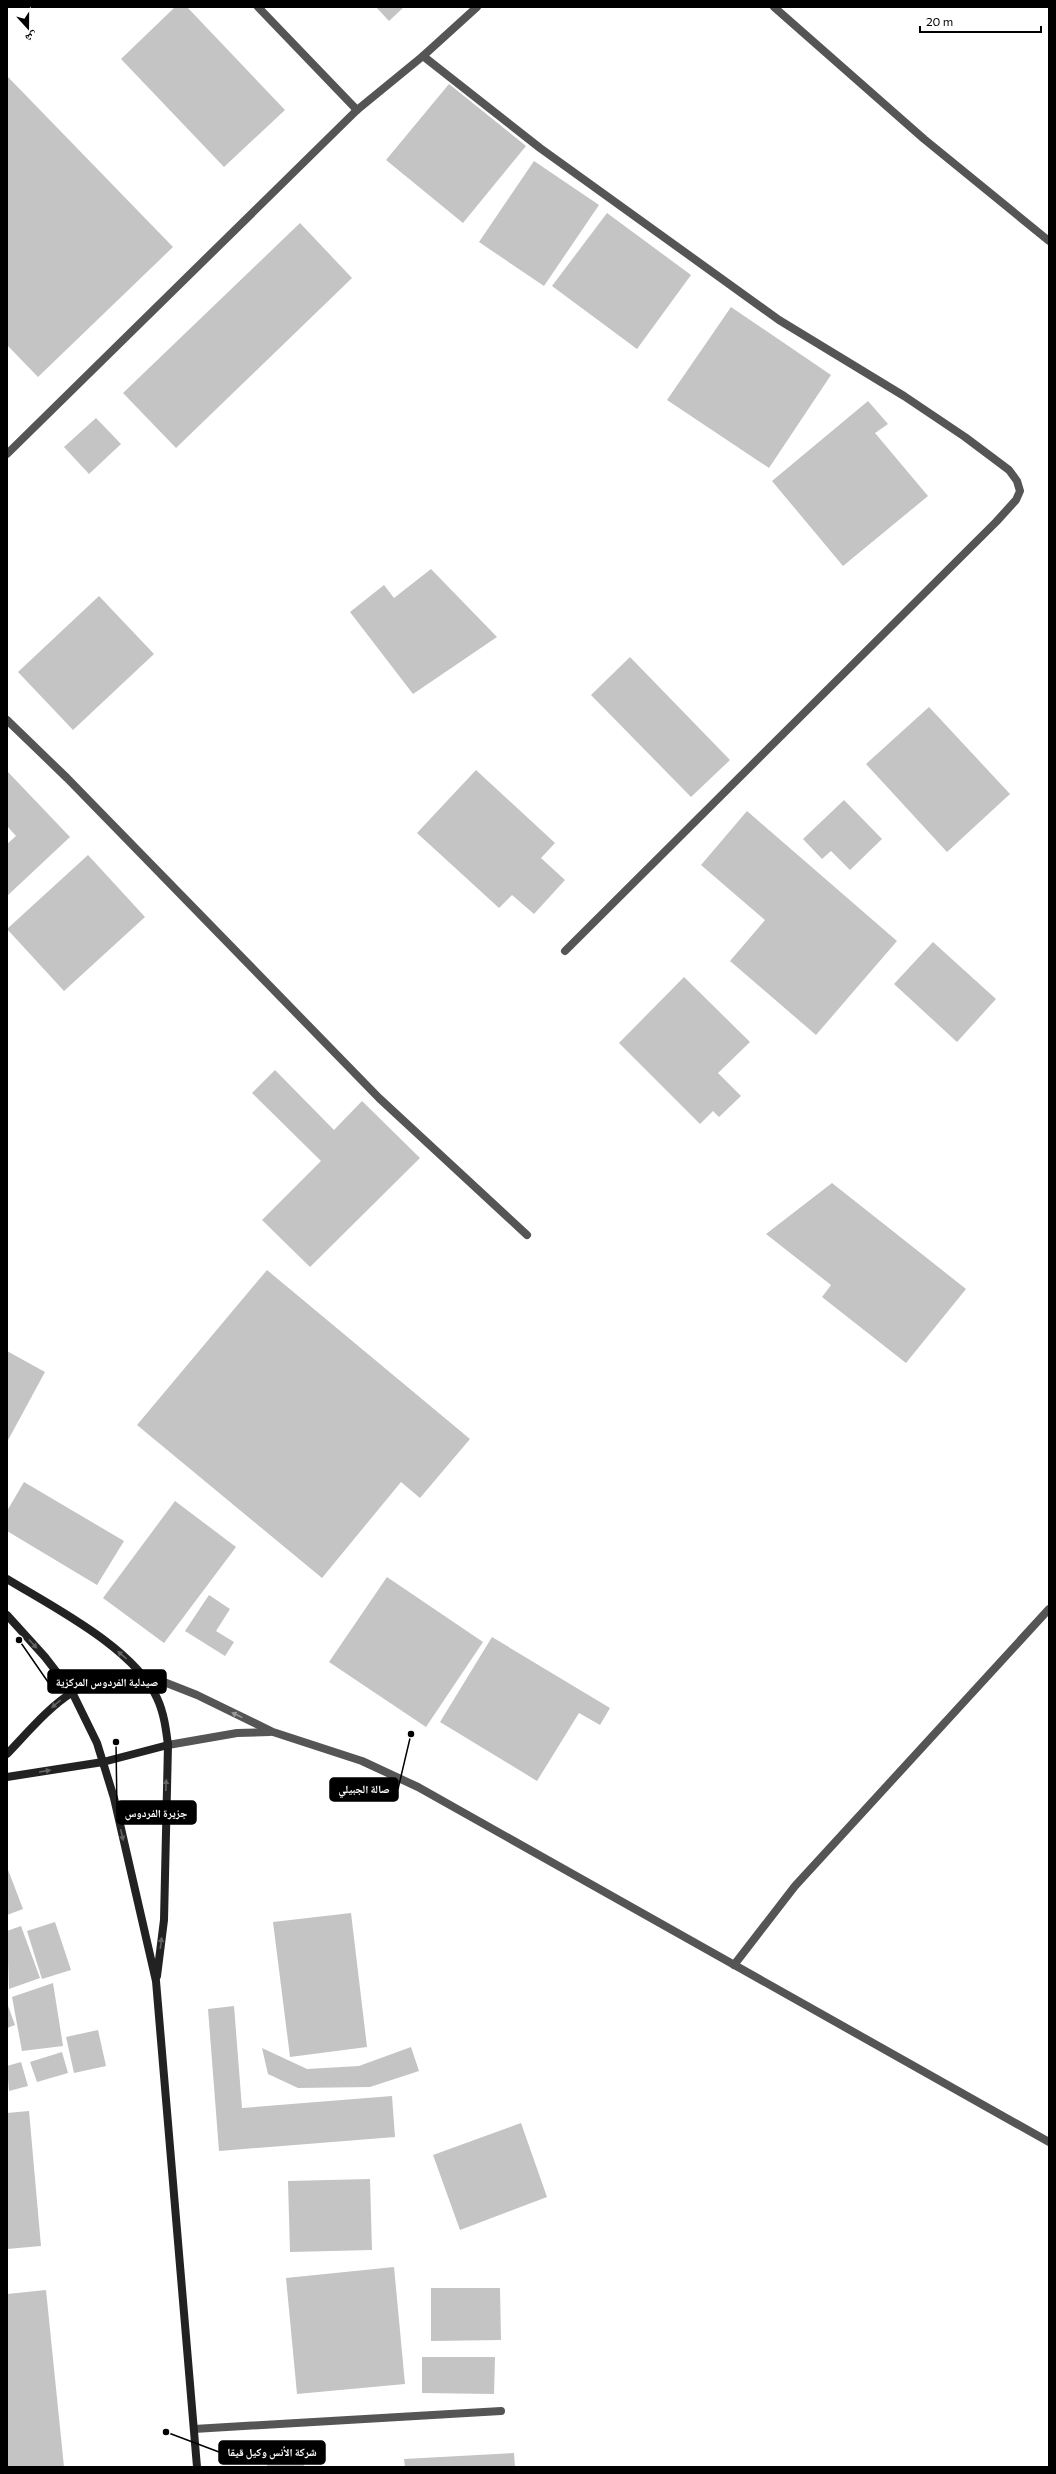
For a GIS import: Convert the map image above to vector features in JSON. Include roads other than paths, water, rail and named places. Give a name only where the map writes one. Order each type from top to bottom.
[{"type":"main road","points":[[7,1579],[108,1644],[143,1676],[156,1697],[165,1721],[168,1745],[164,1912],[156,1981]]},
{"type":"main road","points":[[7,1615],[45,1657],[72,1692],[90,1726],[114,1798],[156,1981],[197,2467]]},
{"type":"main road","points":[[7,1754],[53,1706],[89,1682],[108,1677],[127,1675],[143,1676]]},
{"type":"main road","points":[[7,1777],[103,1762],[168,1745]]},
{"type":"street","points":[[258,7],[357,110]]},
{"type":"street","points":[[7,454],[357,110],[424,56],[477,7]]},
{"type":"street","points":[[774,7],[924,139],[1049,241]]},
{"type":"street","points":[[424,56],[540,148],[779,320],[904,396],[965,437],[1009,470],[1017,481],[1020,491],[1016,500],[996,522],[565,951]]},
{"type":"street","points":[[7,720],[67,778],[380,1098],[527,1235]]},
{"type":"street","points":[[734,1965],[795,1886],[1049,1609]]},
{"type":"street","points":[[143,1676],[164,1682],[197,1695],[273,1732],[362,1761],[418,1787],[1049,2142]]},
{"type":"street","points":[[168,1745],[237,1733],[273,1732]]},
{"type":"street","points":[[194,2428],[501,2411]]},
{"type":"place","name":"صيدلية الفردوس المركزية","points":[[19,1640]]},
{"type":"place","name":"صالة الجبيلي","points":[[411,1734]]},
{"type":"place","name":"جزيرة الفردوس","points":[[116,1742]]},
{"type":"place","name":"شركة الأنس وكيل قيقا","points":[[166,2432]]}]
